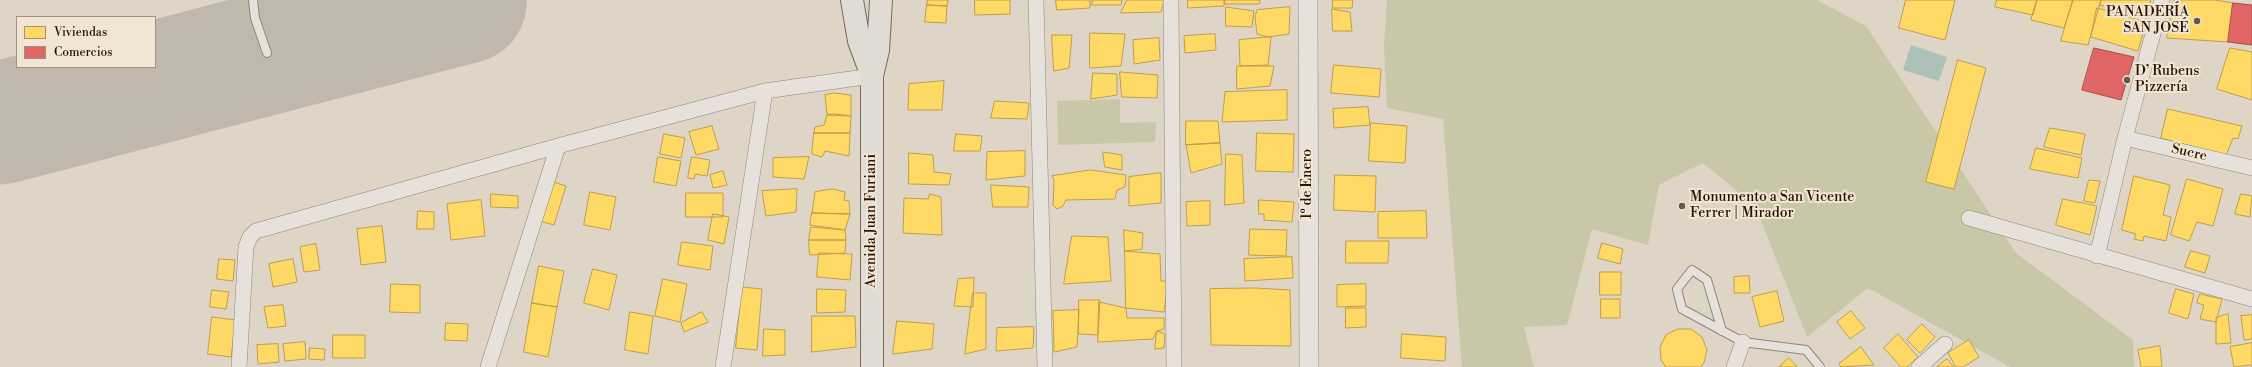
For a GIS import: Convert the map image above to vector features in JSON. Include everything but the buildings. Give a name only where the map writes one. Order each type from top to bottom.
[{"type":"main road","name":"Avenida Juan Furiani","points":[[852,0],[859,41],[872,76]]},
{"type":"main road","name":"Avenida Juan Furiani","points":[[872,367],[872,76],[880,37],[881,0]]},
{"type":"street","points":[[1036,0],[1045,367]]},
{"type":"street","points":[[1171,0],[1174,367]]},
{"type":"street","name":"1º de Enero","points":[[1308,0],[1309,367]]},
{"type":"street","points":[[2097,256],[2125,138],[2162,0]]},
{"type":"street","points":[[239,367],[246,247],[250,237],[256,231],[558,146],[765,91],[872,76]]},
{"type":"street","points":[[724,367],[765,91]]},
{"type":"street","name":"Sucre","points":[[2125,138],[2252,168]]},
{"type":"street","points":[[488,367],[558,146]]},
{"type":"street","points":[[1968,218],[2252,299]]},
{"type":"street","points":[[1734,367],[1743,342]]},
{"type":"street","points":[[1919,367],[1945,344]]},
{"type":"lane","points":[[253,0],[255,18],[267,53]]},
{"type":"lane","points":[[1722,331],[1706,280],[1692,270],[1677,289],[1682,309],[1722,331],[1743,342],[1806,350],[1820,367]]},
{"type":"green space","points":[[1387,0],[1817,0],[1866,26],[2016,253],[2133,340],[2134,367],[2010,367],[1868,288],[1807,337],[1755,206],[1703,163],[1659,185],[1648,245],[1592,229],[1567,325],[1524,327],[1534,367],[1462,367],[1443,119],[1387,108],[1384,46]]},
{"type":"green space","points":[[1120,99],[1120,123],[1156,122],[1155,142],[1058,145],[1057,101]]},
{"type":"shaded area","points":[[1911,45],[1947,57],[1939,81],[1903,70]]},
{"type":"runway","points":[[0,123],[465,2]]},
{"type":"place","name":"PANADERÍA SAN JOSÉ","points":[[2197,21]]},
{"type":"place","name":"D’ Rubens Pizzería","points":[[2127,80]]},
{"type":"place","name":"Monumento a San Vicente Ferrer | Mirador","points":[[1682,206]]}]
